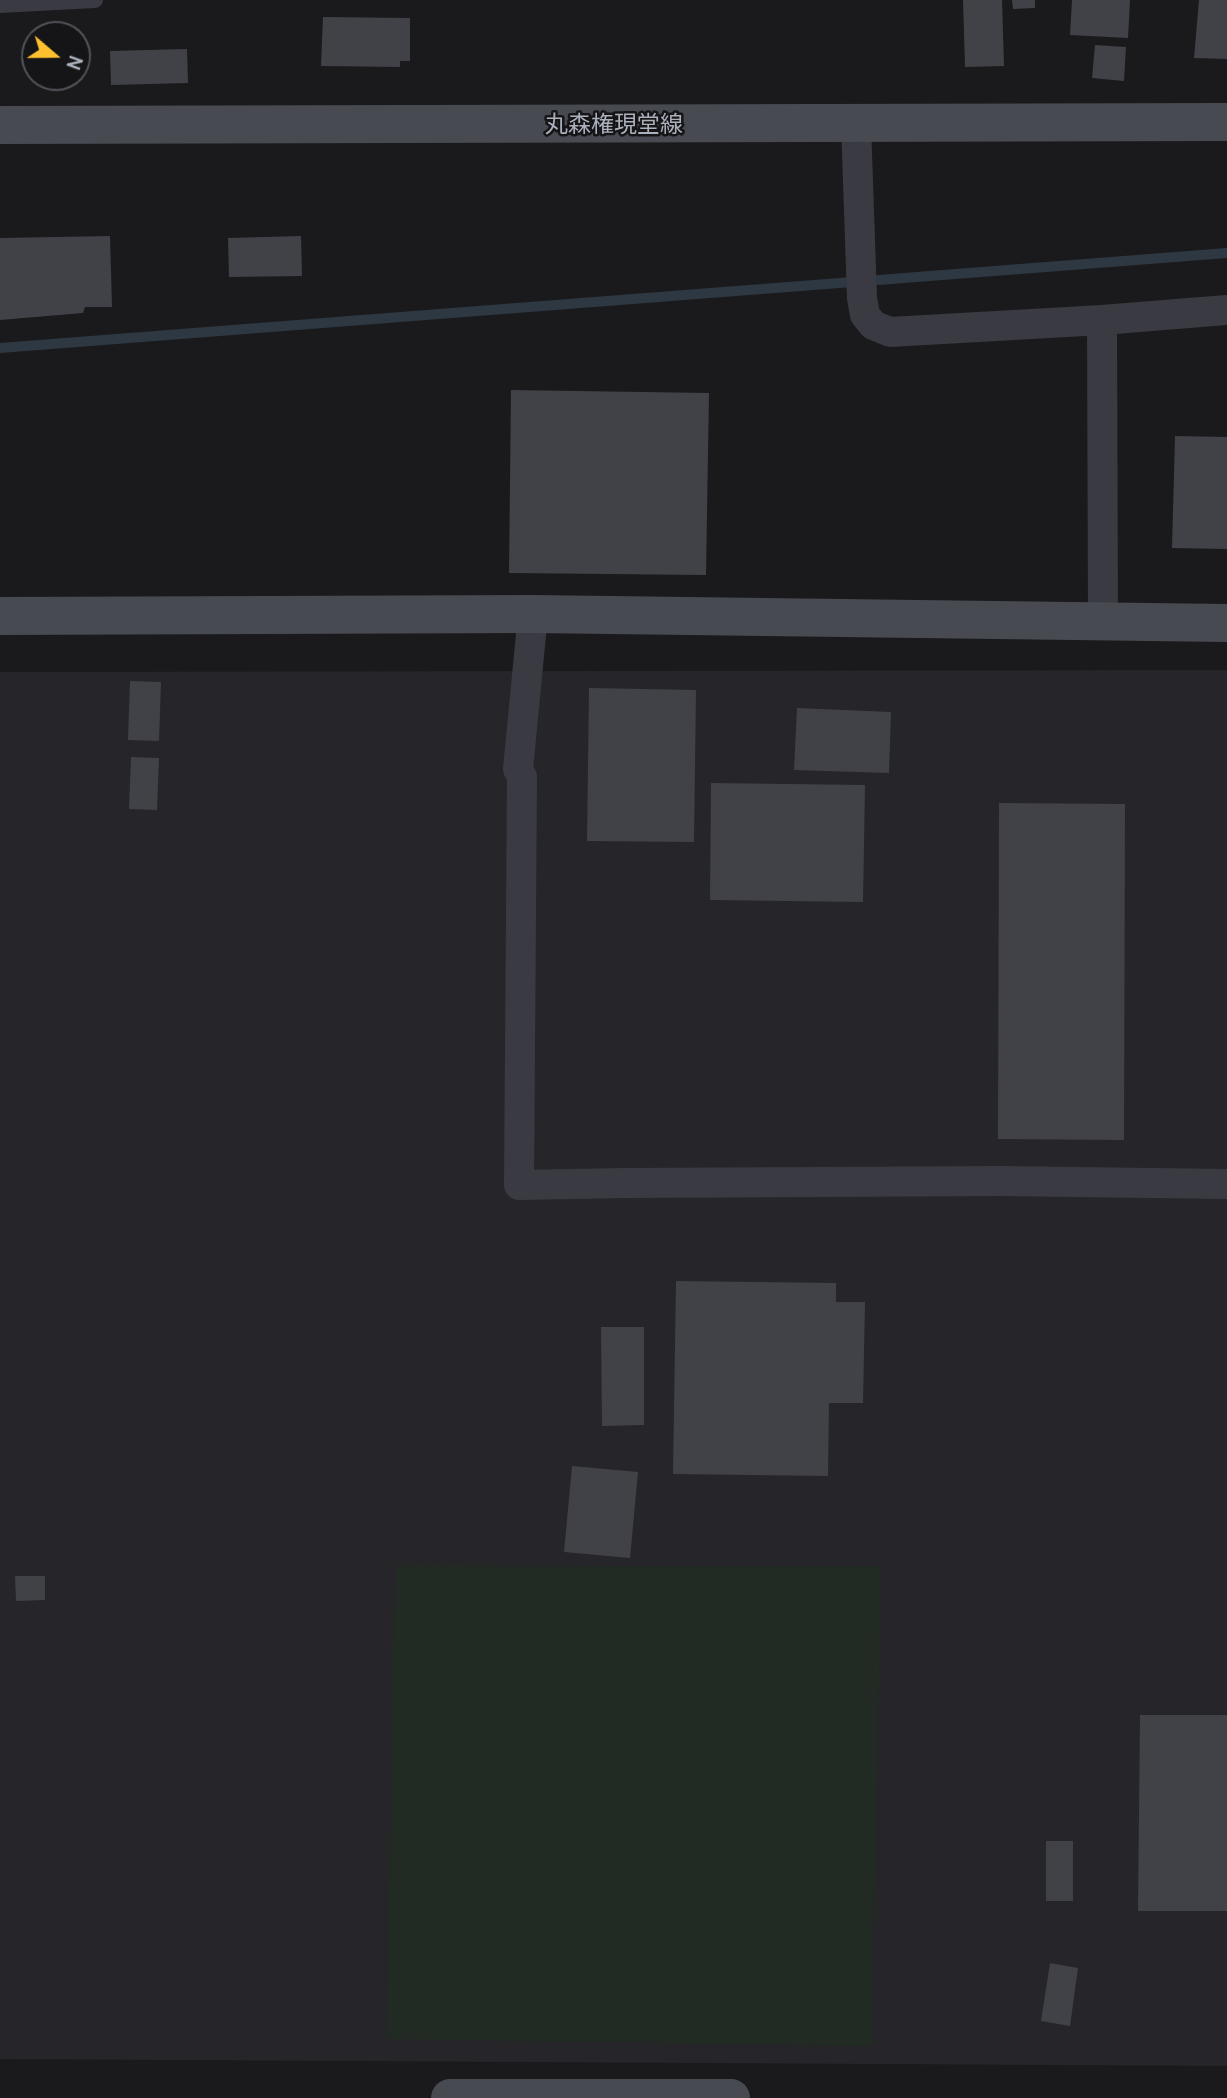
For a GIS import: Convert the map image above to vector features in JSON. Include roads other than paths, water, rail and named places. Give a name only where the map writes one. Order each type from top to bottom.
[{"type":"street","name":"丸森権現堂線","points":[[0,125],[1227,122]]},
{"type":"street","points":[[856,124],[862,298],[865,315],[873,326],[890,331],[1102,320],[1227,310]]},
{"type":"street","points":[[1102,320],[1103,623]]},
{"type":"street","points":[[533,614],[518,769],[522,777],[519,1185],[625,1182],[1001,1181],[1227,1184]]},
{"type":"street","points":[[0,616],[533,614],[1227,623]]},
{"type":"street","points":[[450,2098],[731,2098]]},
{"type":"lane","points":[[0,5],[95,0]]},
{"type":"waterway","points":[[0,348],[1227,253]]}]
